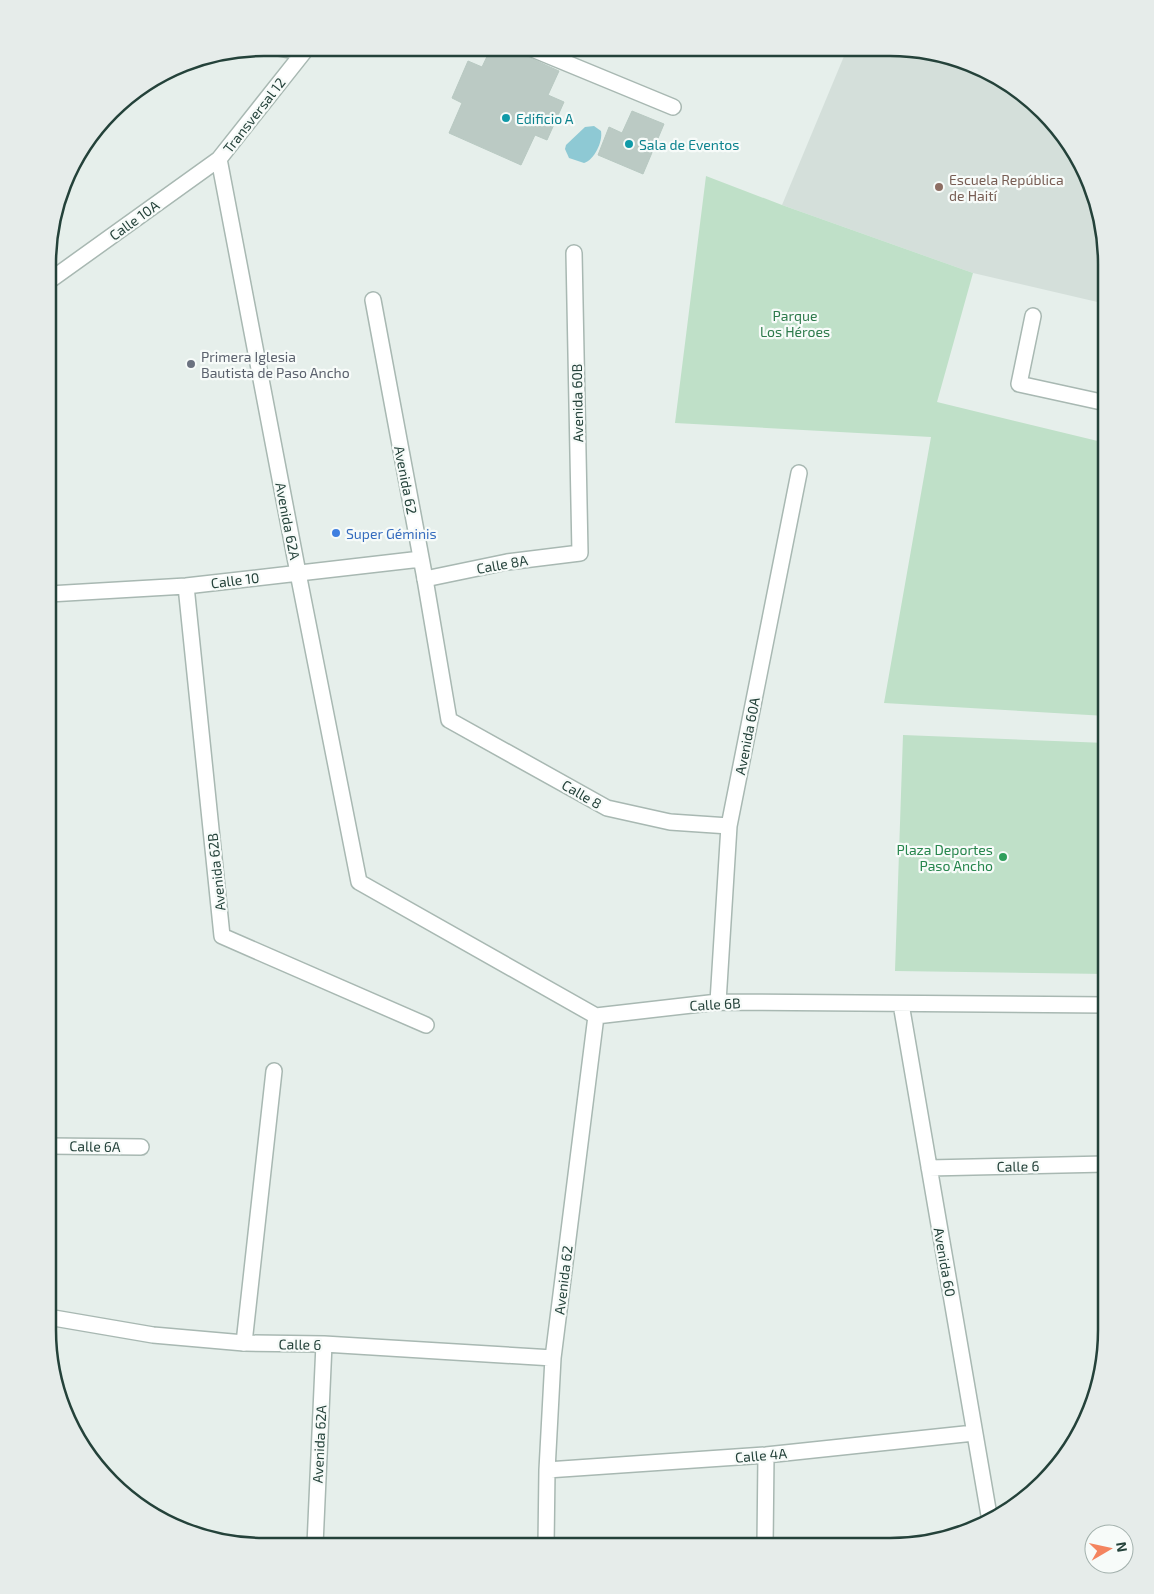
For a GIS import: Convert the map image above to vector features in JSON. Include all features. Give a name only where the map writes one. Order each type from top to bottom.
[{"type":"street","name":"Transversal 12","points":[[220,159],[300,56]]},
{"type":"street","points":[[549,56],[673,107]]},
{"type":"street","name":"Calle 10A","points":[[56,276],[220,159]]},
{"type":"street","name":"Avenida 62A","points":[[220,159],[298,573],[360,882],[596,1016]]},
{"type":"street","name":"Avenida 60B","points":[[574,253],[580,553]]},
{"type":"street","name":"Avenida 62","points":[[373,300],[449,720]]},
{"type":"street","points":[[1033,316],[1019,384],[1098,401]]},
{"type":"street","name":"Avenida 60A","points":[[718,1002],[730,826],[799,473]]},
{"type":"street","name":"Calle 8A","points":[[425,579],[507,562],[580,553]]},
{"type":"street","name":"Calle 10","points":[[56,594],[186,586],[421,559]]},
{"type":"street","name":"Avenida 62B","points":[[186,586],[222,936],[426,1025]]},
{"type":"street","name":"Calle 8","points":[[449,720],[607,808],[670,822],[730,826]]},
{"type":"street","name":"Calle 6B","points":[[596,1016],[718,1002],[1098,1005]]},
{"type":"street","name":"Avenida 60","points":[[900,1004],[988,1513]]},
{"type":"street","name":"Avenida 62","points":[[546,1538],[547,1470],[553,1358],[596,1016]]},
{"type":"street","points":[[244,1343],[274,1071]]},
{"type":"street","name":"Calle 6A","points":[[56,1146],[141,1147]]},
{"type":"street","name":"Calle 6","points":[[929,1168],[1098,1164]]},
{"type":"street","name":"Calle 6","points":[[56,1318],[153,1335],[244,1343],[324,1344],[553,1358]]},
{"type":"street","name":"Avenida 62A","points":[[315,1538],[324,1344]]},
{"type":"street","name":"Calle 4A","points":[[547,1470],[766,1455],[974,1433]]},
{"type":"street","points":[[765,1538],[766,1455]]},
{"type":"shaded area","name":"Escuela República de Haití","points":[[844,56],[889,56],[917,58],[943,63],[969,72],[1005,91],[1037,117],[1063,149],[1082,185],[1094,224],[1098,265],[1098,302],[973,273],[782,205]]},
{"type":"green space","name":"Parque Los Héroes","points":[[706,176],[973,273],[937,402],[1098,441],[1098,716],[884,703],[931,437],[675,423]]},
{"type":"green space","name":"Plaza Deportes Paso Ancho","points":[[903,735],[1098,743],[1098,974],[895,971]]},
{"type":"water","points":[[594,126],[601,131],[601,135],[599,145],[591,158],[584,163],[569,158],[565,149],[566,145],[585,127]]},
{"type":"building","name":"Edificio A","points":[[487,56],[526,56],[559,71],[548,95],[564,102],[547,140],[535,135],[521,165],[449,133],[462,103],[452,98],[468,61],[482,67]]},
{"type":"building","name":"Sala de Eventos","points":[[632,111],[664,124],[643,174],[598,155],[609,127],[622,133]]},
{"type":"place","name":"Edificio A","points":[[506,118]]},
{"type":"place","name":"Sala de Eventos","points":[[629,144]]},
{"type":"place","name":"Escuela República de Haití","points":[[939,187]]},
{"type":"place","name":"Primera Iglesia Bautista de Paso Ancho","points":[[191,364]]},
{"type":"place","name":"Super Géminis","points":[[336,533]]},
{"type":"place","name":"Plaza Deportes Paso Ancho","points":[[1003,857]]}]
